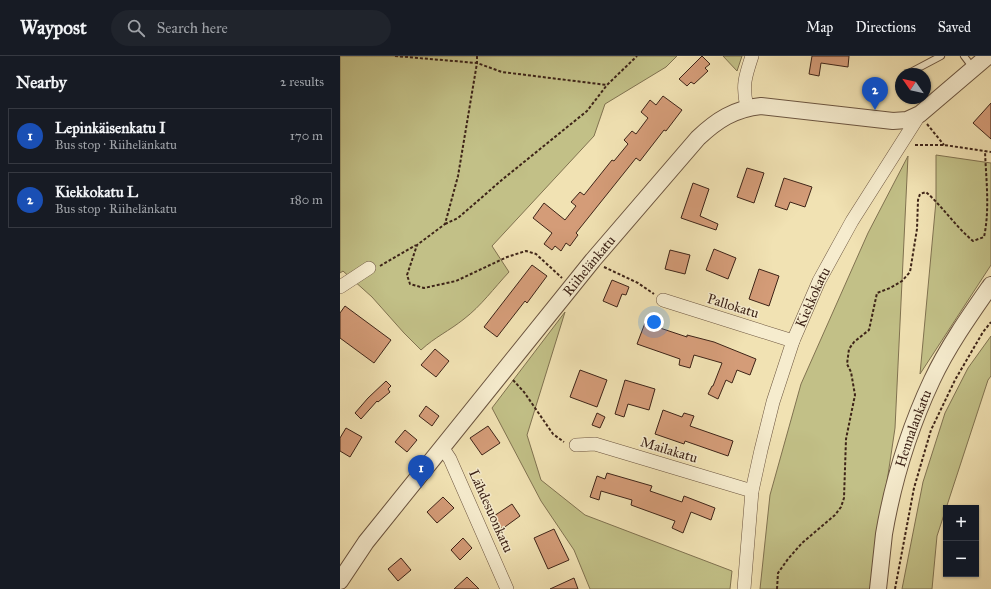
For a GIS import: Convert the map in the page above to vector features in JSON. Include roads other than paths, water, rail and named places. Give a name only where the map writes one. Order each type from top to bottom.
[{"type":"street","points":[[747,108],[744,95],[745,77],[752,56]]},
{"type":"street","name":"Kiekkokatu","points":[[744,589],[752,491],[761,450],[793,341],[819,281],[852,221],[920,114],[988,56]]},
{"type":"street","name":"Riihelänkatu","points":[[340,581],[366,542],[593,260],[698,138],[712,124],[728,115],[747,108],[761,106],[893,122],[907,120],[920,114]]},
{"type":"street","points":[[340,287],[374,267]]},
{"type":"street","name":"Hennalankatu","points":[[878,589],[884,534],[896,479],[912,428],[932,380],[962,326],[991,284]]},
{"type":"street","name":"Pallokatu","points":[[663,300],[793,341]]},
{"type":"street","name":"Mailakatu","points":[[576,445],[595,444],[752,491]]},
{"type":"street","name":"Lähdesuonkatu","points":[[442,447],[450,459],[507,589]]},
{"type":"lane","points":[[918,68],[941,56]]},
{"type":"lane","points":[[964,56],[974,69]]},
{"type":"place","name":"Kiekkokatu L","points":[[875,110]]},
{"type":"place","name":"Lepinkäisenkatu I","points":[[421,488]]}]
